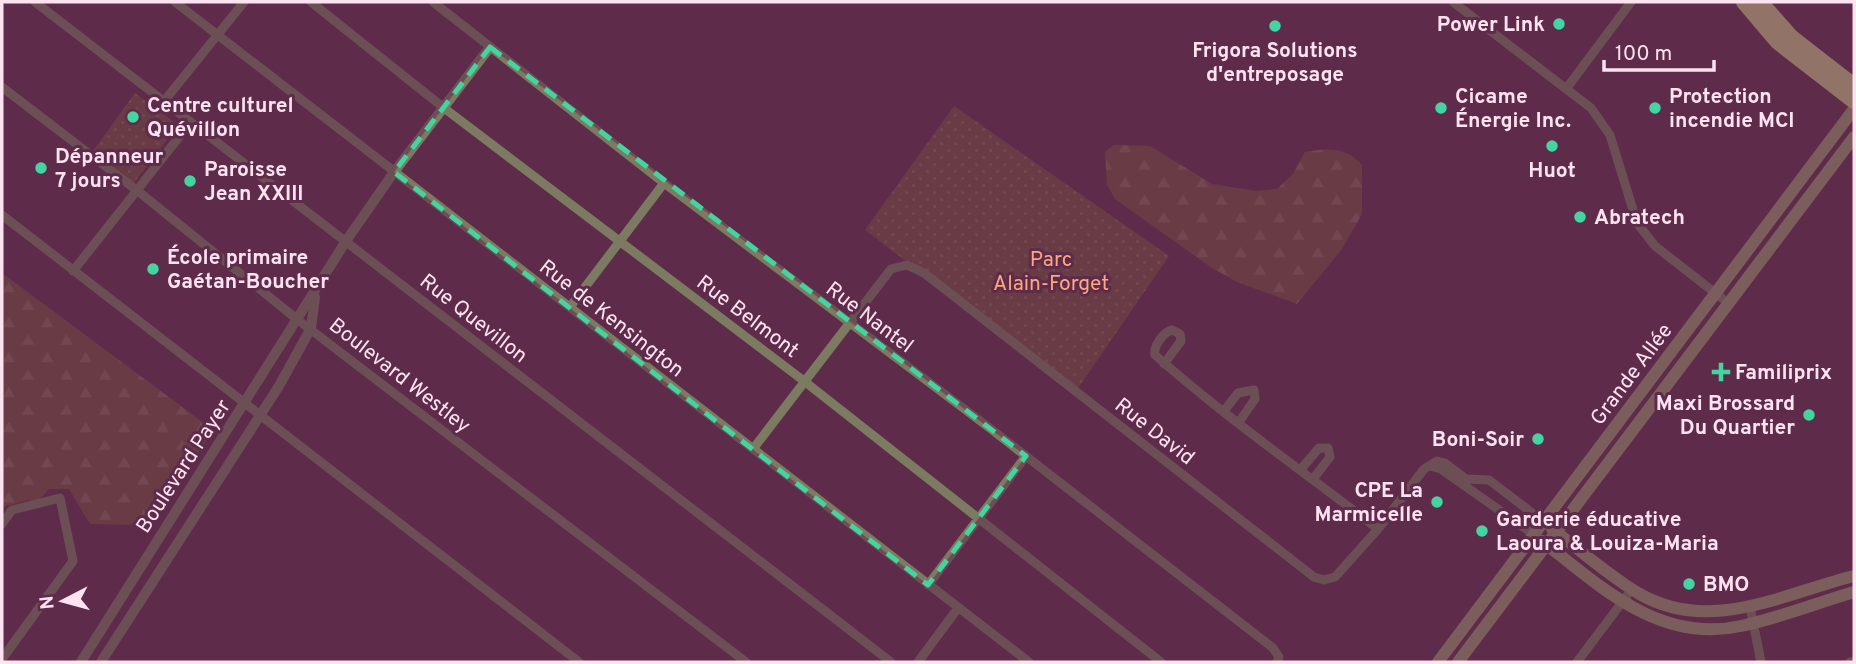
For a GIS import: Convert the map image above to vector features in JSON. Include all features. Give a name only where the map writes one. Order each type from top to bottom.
[{"type":"highway","points":[[1744,2],[1784,47],[1854,101]]},
{"type":"highway","points":[[1760,2],[1791,37],[1854,86]]},
{"type":"main road","name":"Grande Allée","points":[[1438,662],[1854,108]]},
{"type":"main road","name":"Grande Allée","points":[[1458,662],[1854,137]]},
{"type":"main road","points":[[1544,522],[1632,589],[1665,606],[1687,611],[1722,612],[1750,607],[1854,576]]},
{"type":"main road","points":[[1534,534],[1623,603],[1649,617],[1684,627],[1721,629],[1753,623],[1854,592]]},
{"type":"street","name":"Rue Quevillon","points":[[35,2],[891,662]]},
{"type":"street","name":"Rue de Kensington","points":[[174,2],[1029,662]]},
{"type":"street","points":[[165,100],[244,2]]},
{"type":"street","name":"Rue Belmont","points":[[311,2],[444,108],[804,382],[1161,662]]},
{"type":"street","name":"Rue Nantel","points":[[433,2],[664,183],[1026,456],[1273,648],[1279,657],[1277,662]]},
{"type":"street","points":[[1453,2],[1591,108],[1610,135],[1637,223],[1646,236],[1728,303]]},
{"type":"street","points":[[1566,89],[1631,2]]},
{"type":"street","name":"Boulevard Payer","points":[[81,662],[246,404],[346,241],[394,172],[490,47]]},
{"type":"street","name":"Boulevard Westley","points":[[2,87],[139,191],[298,320],[746,662]]},
{"type":"street","points":[[73,271],[191,122]]},
{"type":"street","points":[[570,307],[664,183]]},
{"type":"street","points":[[2,215],[579,662]]},
{"type":"street","name":"Rue David","points":[[849,323],[891,269],[907,265],[924,273],[1314,577],[1324,580],[1335,578],[1429,466]]},
{"type":"street","name":"Boulevard Payer","points":[[102,662],[260,415],[310,328],[316,291]]},
{"type":"street","points":[[753,449],[849,323]]},
{"type":"street","points":[[1164,364],[1378,529]]},
{"type":"street","points":[[1224,411],[1238,393],[1245,389],[1254,390],[1255,399],[1239,422]]},
{"type":"street","points":[[1301,470],[1319,447],[1328,447],[1330,457],[1313,479]]},
{"type":"street","points":[[928,585],[1026,456]]},
{"type":"street","points":[[1429,466],[1441,461],[1466,479],[1489,480],[1544,522]]},
{"type":"street","points":[[1429,466],[1438,467],[1534,534]]},
{"type":"street","points":[[2,524],[12,510],[60,498],[73,561],[2,659]]},
{"type":"street","points":[[1577,662],[1632,589]]},
{"type":"street","points":[[1750,607],[1761,662]]},
{"type":"street","points":[[918,662],[958,608]]},
{"type":"highlighted area","points":[[490,47],[1026,456],[928,585],[394,172]]},
{"type":"green space","points":[[135,93],[178,125],[134,183],[93,151]]},
{"type":"green space","name":"Parc Alain-Forget","points":[[954,106],[1169,256],[1076,391],[865,230]]},
{"type":"green space","points":[[1114,145],[1150,146],[1212,184],[1256,191],[1277,189],[1293,174],[1305,152],[1336,150],[1356,159],[1362,165],[1362,214],[1342,249],[1297,304],[1237,282],[1212,268],[1115,199],[1107,185],[1105,152]]},
{"type":"green space","points":[[2,273],[213,430],[151,525],[90,524],[69,489],[49,489],[37,502],[29,500],[2,507]]},
{"type":"place","name":"Power Link","points":[[1559,24]]},
{"type":"place","name":"Frigora Solutions d'entreposage","points":[[1275,26]]},
{"type":"place","name":"Cicame Énergie Inc.","points":[[1441,108]]},
{"type":"place","name":"Protection incendie MCI","points":[[1655,108]]},
{"type":"place","name":"Centre culturel Quévillon","points":[[133,117]]},
{"type":"place","name":"Huot","points":[[1552,146]]},
{"type":"place","name":"Dépanneur 7 jours","points":[[41,168]]},
{"type":"place","name":"Paroisse Jean XXIII","points":[[190,181]]},
{"type":"place","name":"Abratech","points":[[1580,217]]},
{"type":"place","name":"École primaire Gaétan-Boucher","points":[[153,269]]},
{"type":"place","name":"Familiprix","points":[[1721,372]]},
{"type":"place","name":"Maxi Brossard Du Quartier","points":[[1809,415]]},
{"type":"place","name":"Boni-Soir","points":[[1538,439]]},
{"type":"place","name":"CPE La Marmicelle","points":[[1437,502]]},
{"type":"place","name":"Garderie éducative Laoura & Louiza-Maria","points":[[1482,531]]},
{"type":"place","name":"BMO","points":[[1689,584]]}]
